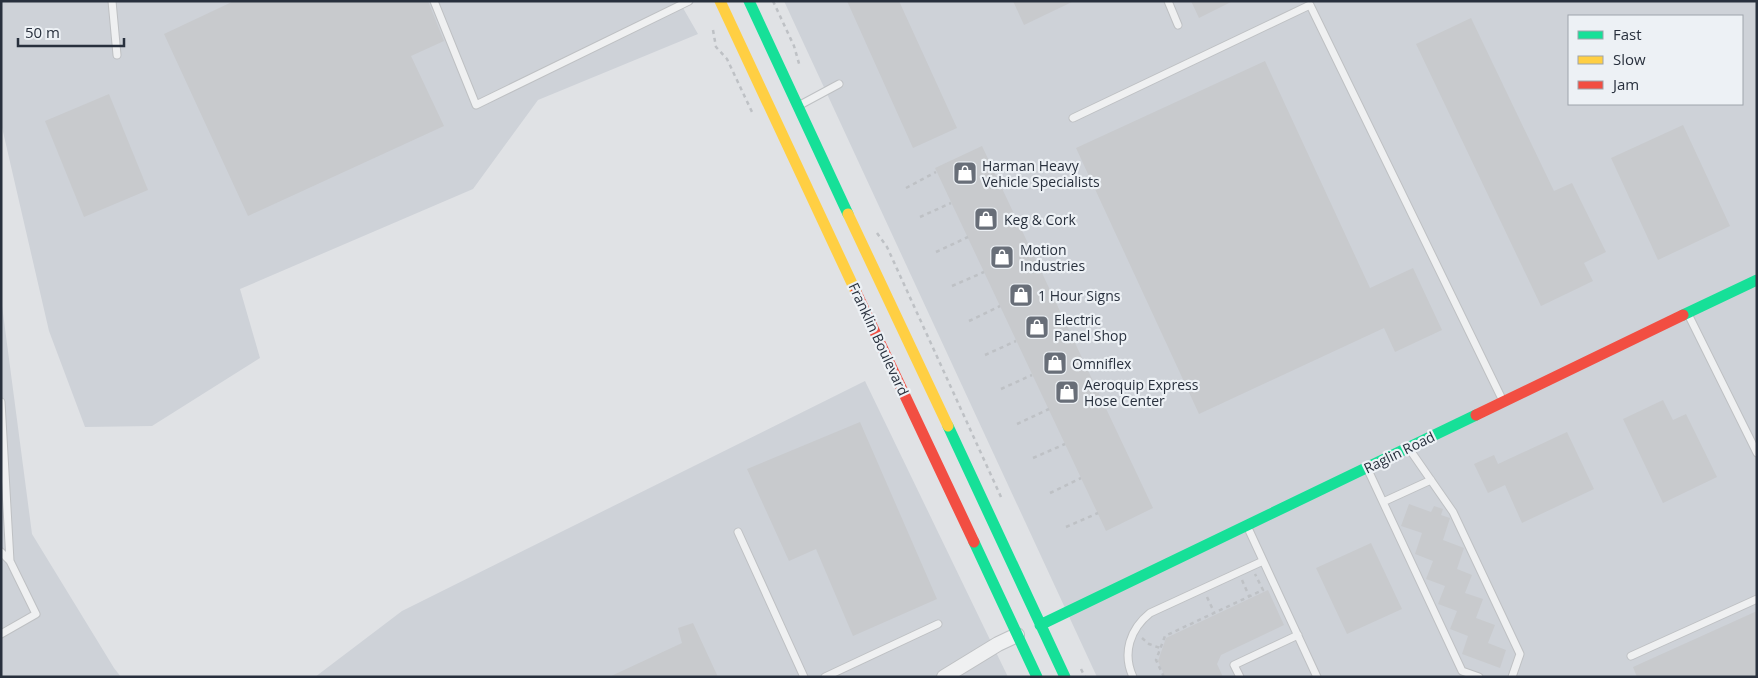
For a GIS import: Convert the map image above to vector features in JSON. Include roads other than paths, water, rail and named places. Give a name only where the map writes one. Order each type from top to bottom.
[{"type":"main road","name":"Franklin Boulevard","points":[[720,1],[1037,677]]},
{"type":"main road","name":"Franklin Boulevard","points":[[749,1],[1065,677]]},
{"type":"main road","name":"Raglin Road","points":[[1040,624],[1757,280]]},
{"type":"street","points":[[944,677],[998,644],[1017,635]]},
{"type":"lane","points":[[112,1],[117,55]]},
{"type":"lane","points":[[434,1],[476,105],[689,1]]},
{"type":"lane","points":[[1168,1],[1178,25]]},
{"type":"lane","points":[[1073,118],[1310,5],[1504,402]]},
{"type":"lane","points":[[797,106],[839,84]]},
{"type":"lane","points":[[1688,314],[1757,453]]},
{"type":"lane","points":[[1,402],[10,560],[36,614],[1,634]]},
{"type":"lane","points":[[1408,448],[1453,512],[1520,654],[1512,677]]},
{"type":"lane","points":[[1366,468],[1462,671],[1479,677]]},
{"type":"lane","points":[[1383,502],[1430,480]]},
{"type":"lane","points":[[1246,526],[1317,677]]},
{"type":"lane","points":[[738,532],[804,677]]},
{"type":"lane","points":[[1,552],[10,560]]},
{"type":"lane","points":[[1133,677],[1129,668],[1128,648],[1134,631],[1144,618],[1150,613],[1263,561]]},
{"type":"lane","points":[[1631,656],[1757,599]]},
{"type":"lane","points":[[825,677],[938,624]]},
{"type":"lane","points":[[1240,677],[1234,665],[1298,635]]},
{"type":"place","name":"Harman Heavy Vehicle Specialists","points":[[965,173]]},
{"type":"place","name":"Keg & Cork","points":[[986,219]]},
{"type":"place","name":"Motion Industries","points":[[1002,257]]},
{"type":"place","name":"1 Hour Signs","points":[[1021,295]]},
{"type":"place","name":"Electric Panel Shop","points":[[1037,327]]},
{"type":"place","name":"Omniflex","points":[[1055,363]]},
{"type":"place","name":"Aeroquip Express Hose Center","points":[[1067,392]]}]
